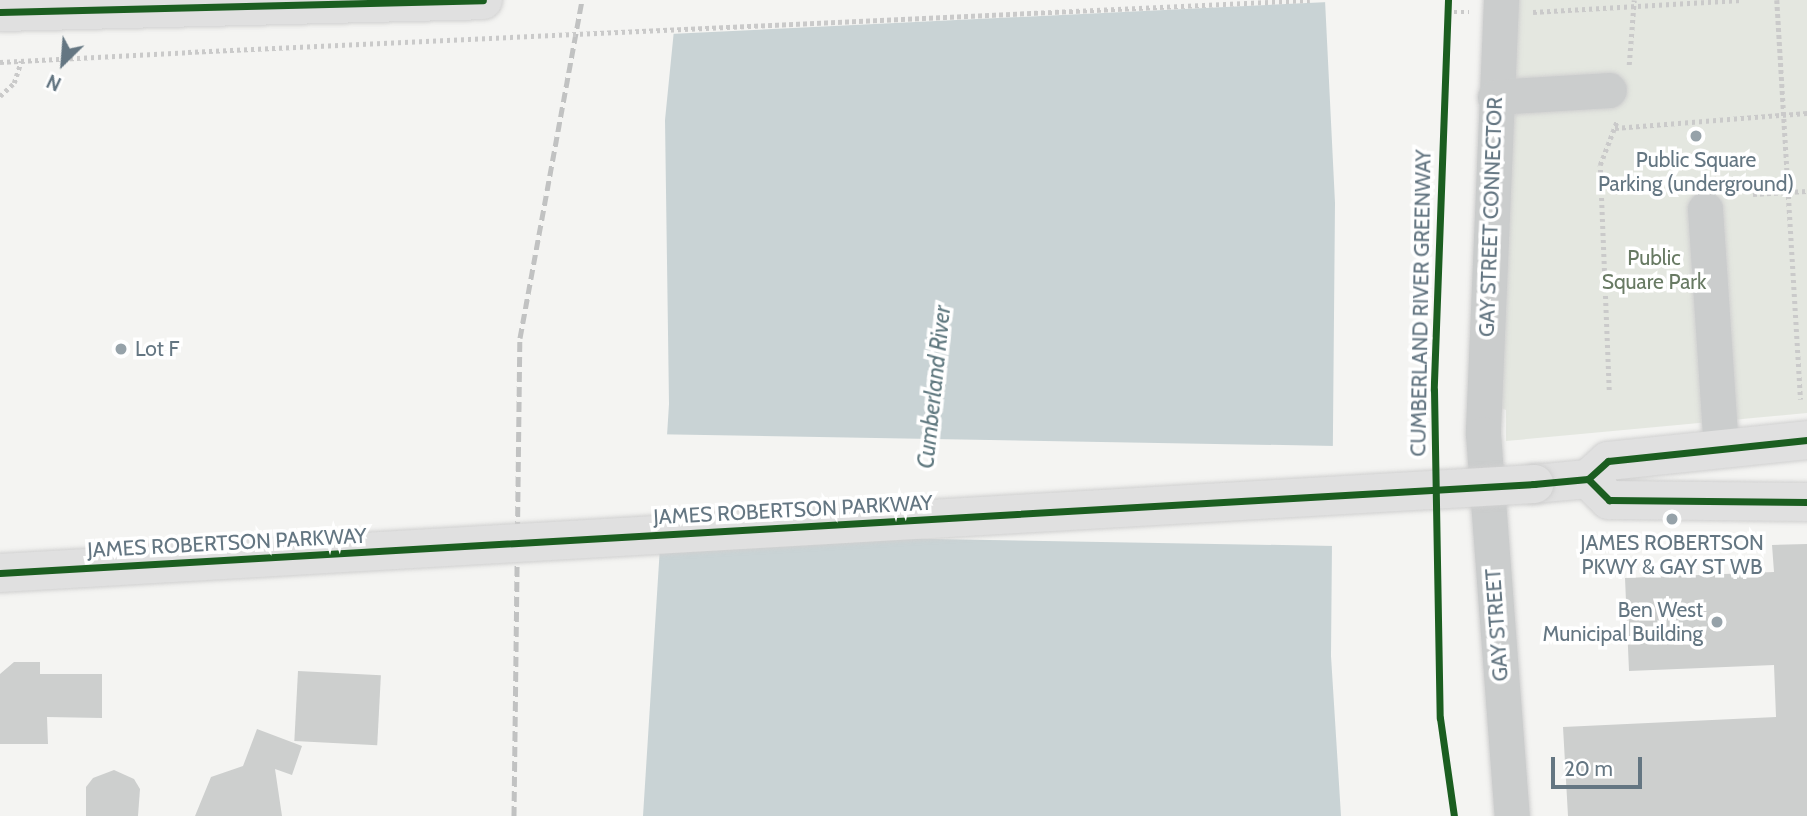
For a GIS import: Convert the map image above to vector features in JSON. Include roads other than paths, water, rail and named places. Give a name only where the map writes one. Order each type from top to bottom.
[{"type":"main road","points":[[0,12],[467,1]]},
{"type":"main road","name":"JAMES ROBERTSON PARKWAY","points":[[0,573],[1534,484],[1588,479],[1608,461],[1807,440]]},
{"type":"main road","points":[[1588,479],[1609,500],[1807,502]]},
{"type":"street","name":"GAY STREET CONNECTOR","points":[[1483,434],[1501,0]]},
{"type":"street","points":[[1496,97],[1618,95]]},
{"type":"street","points":[[1705,209],[1721,447]]},
{"type":"street","name":"GAY STREET","points":[[1483,434],[1512,816]]},
{"type":"water","name":"Cumberland River","points":[[677,0],[1325,0],[1335,203],[1331,656],[1341,816],[643,816],[669,404],[665,120]]},
{"type":"railway","points":[[514,816],[520,338],[582,0]]},
{"type":"place","name":"Public Square Parking (underground)","points":[[1696,136]]},
{"type":"place","name":"Lot F","points":[[121,349]]},
{"type":"place","name":"JAMES ROBERTSON PKWY & GAY ST WB","points":[[1672,519]]},
{"type":"place","name":"Ben West Municipal Building","points":[[1717,622]]},
{"type":"park label","name":"Public Square Park","points":[[1654,270]]}]
